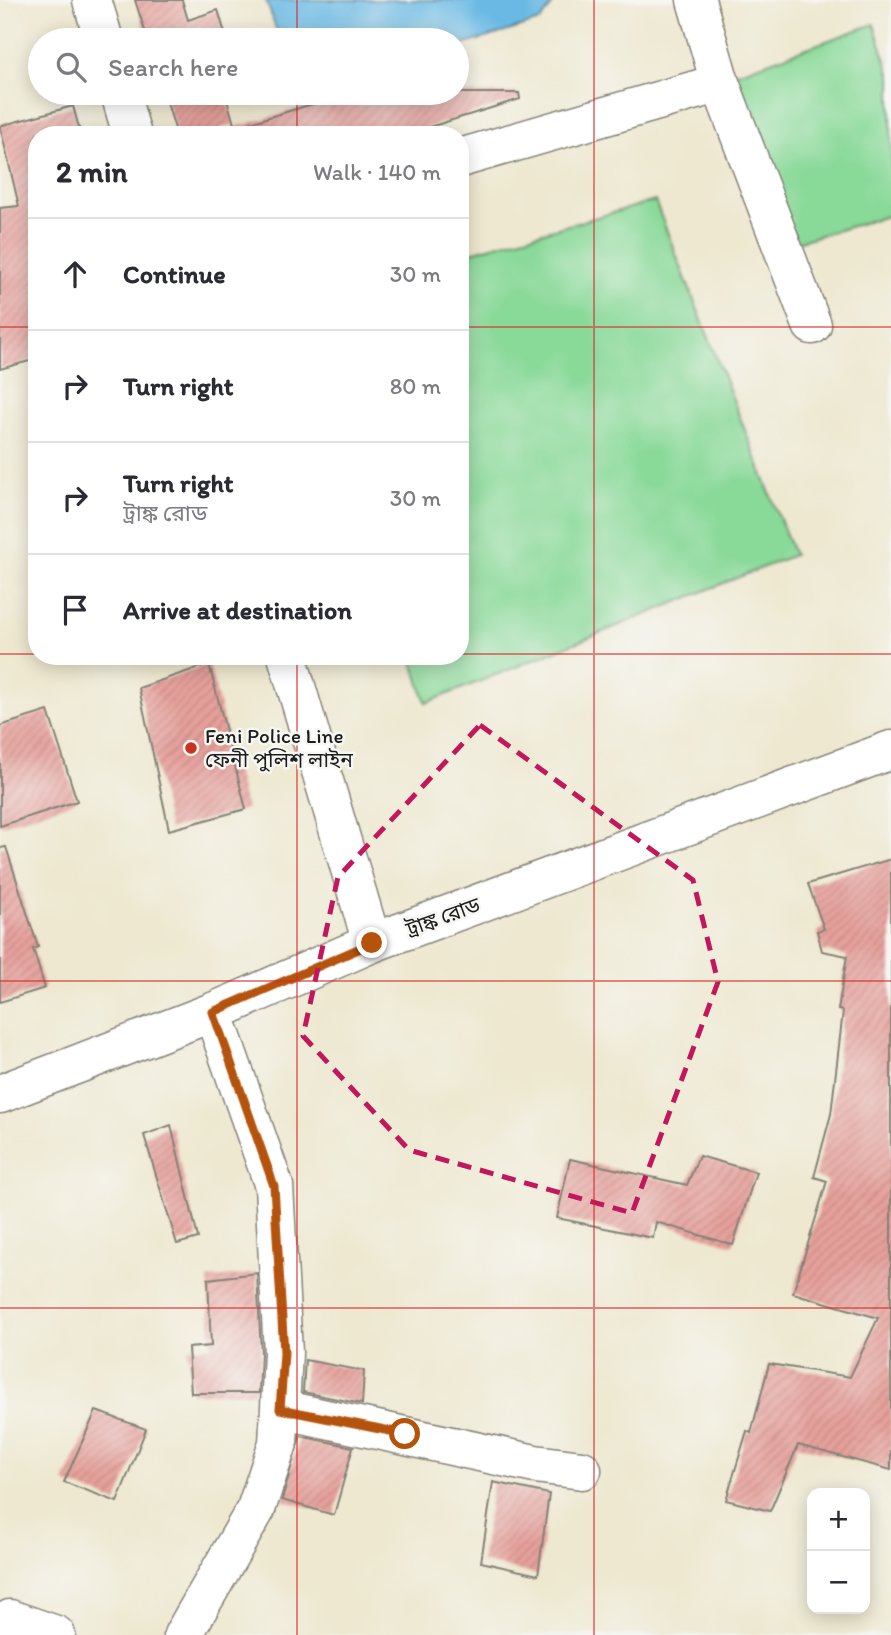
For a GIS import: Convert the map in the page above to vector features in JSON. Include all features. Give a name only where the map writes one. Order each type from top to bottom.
[{"type":"street","points":[[92,0],[100,28]]},
{"type":"street","points":[[696,0],[720,83],[812,325]]},
{"type":"street","points":[[469,155],[720,83]]},
{"type":"street","points":[[123,105],[129,126]]},
{"type":"street","points":[[290,665],[372,943]]},
{"type":"street","name":"ট্রাঙ্ক রোড","points":[[0,1094],[213,1012],[372,943],[891,751]]},
{"type":"street","points":[[183,1635],[256,1509],[278,1443],[284,1353],[274,1186],[213,1012]]},
{"type":"street","points":[[280,1409],[535,1464],[582,1470]]},
{"type":"street","points":[[10,1619],[56,1635]]},
{"type":"highlighted area","points":[[480,725],[693,880],[718,982],[632,1213],[409,1150],[303,1036],[338,877]]},
{"type":"green space","points":[[874,24],[891,77],[891,215],[793,243],[734,74]]},
{"type":"green space","points":[[655,201],[794,555],[426,703],[414,665],[469,665],[469,253]]},
{"type":"water","points":[[266,0],[556,0],[540,21],[469,43],[469,28],[276,28]]},
{"type":"building","points":[[135,0],[182,0],[188,20],[218,10],[223,28],[144,28]]},
{"type":"building","points":[[469,93],[519,93],[520,99],[433,126],[240,126],[309,105],[469,105]]},
{"type":"building","points":[[168,105],[228,105],[234,124],[228,126],[174,126]]},
{"type":"building","points":[[73,106],[79,126],[28,126],[28,361],[0,369],[0,208],[19,206],[0,126]]},
{"type":"building","name":"Feni Police Line ফেনী পুলিশ লাইন","points":[[209,665],[246,809],[169,830],[139,688]]},
{"type":"building","points":[[48,711],[77,801],[0,826],[0,726]]},
{"type":"building","points":[[6,847],[38,947],[33,949],[45,988],[0,1002],[0,848]]},
{"type":"building","points":[[891,859],[891,1470],[798,1445],[770,1511],[726,1500],[747,1431],[751,1433],[769,1364],[850,1377],[878,1318],[793,1293],[827,1181],[814,1177],[831,1114],[843,1011],[838,1010],[847,956],[822,951],[817,931],[824,929],[808,884]]},
{"type":"building","points":[[171,1125],[198,1238],[177,1244],[144,1135]]},
{"type":"building","points":[[699,1156],[756,1172],[733,1245],[656,1222],[653,1238],[557,1218],[570,1159],[687,1185]]},
{"type":"building","points":[[257,1273],[261,1353],[259,1393],[191,1393],[188,1348],[211,1346],[208,1279]]},
{"type":"building","points":[[305,1360],[364,1371],[362,1404],[303,1392]]},
{"type":"building","points":[[96,1411],[146,1429],[117,1502],[64,1482]]},
{"type":"building","points":[[300,1436],[353,1447],[334,1515],[282,1500]]},
{"type":"building","points":[[493,1482],[549,1494],[538,1575],[481,1562]]},
{"type":"place","name":"Feni Police Line ফেনী পুলিশ লাইন","points":[[191,748]]},
{"type":"route","points":[[372,943],[213,1012],[274,1186],[284,1353],[280,1409],[405,1434]]}]
